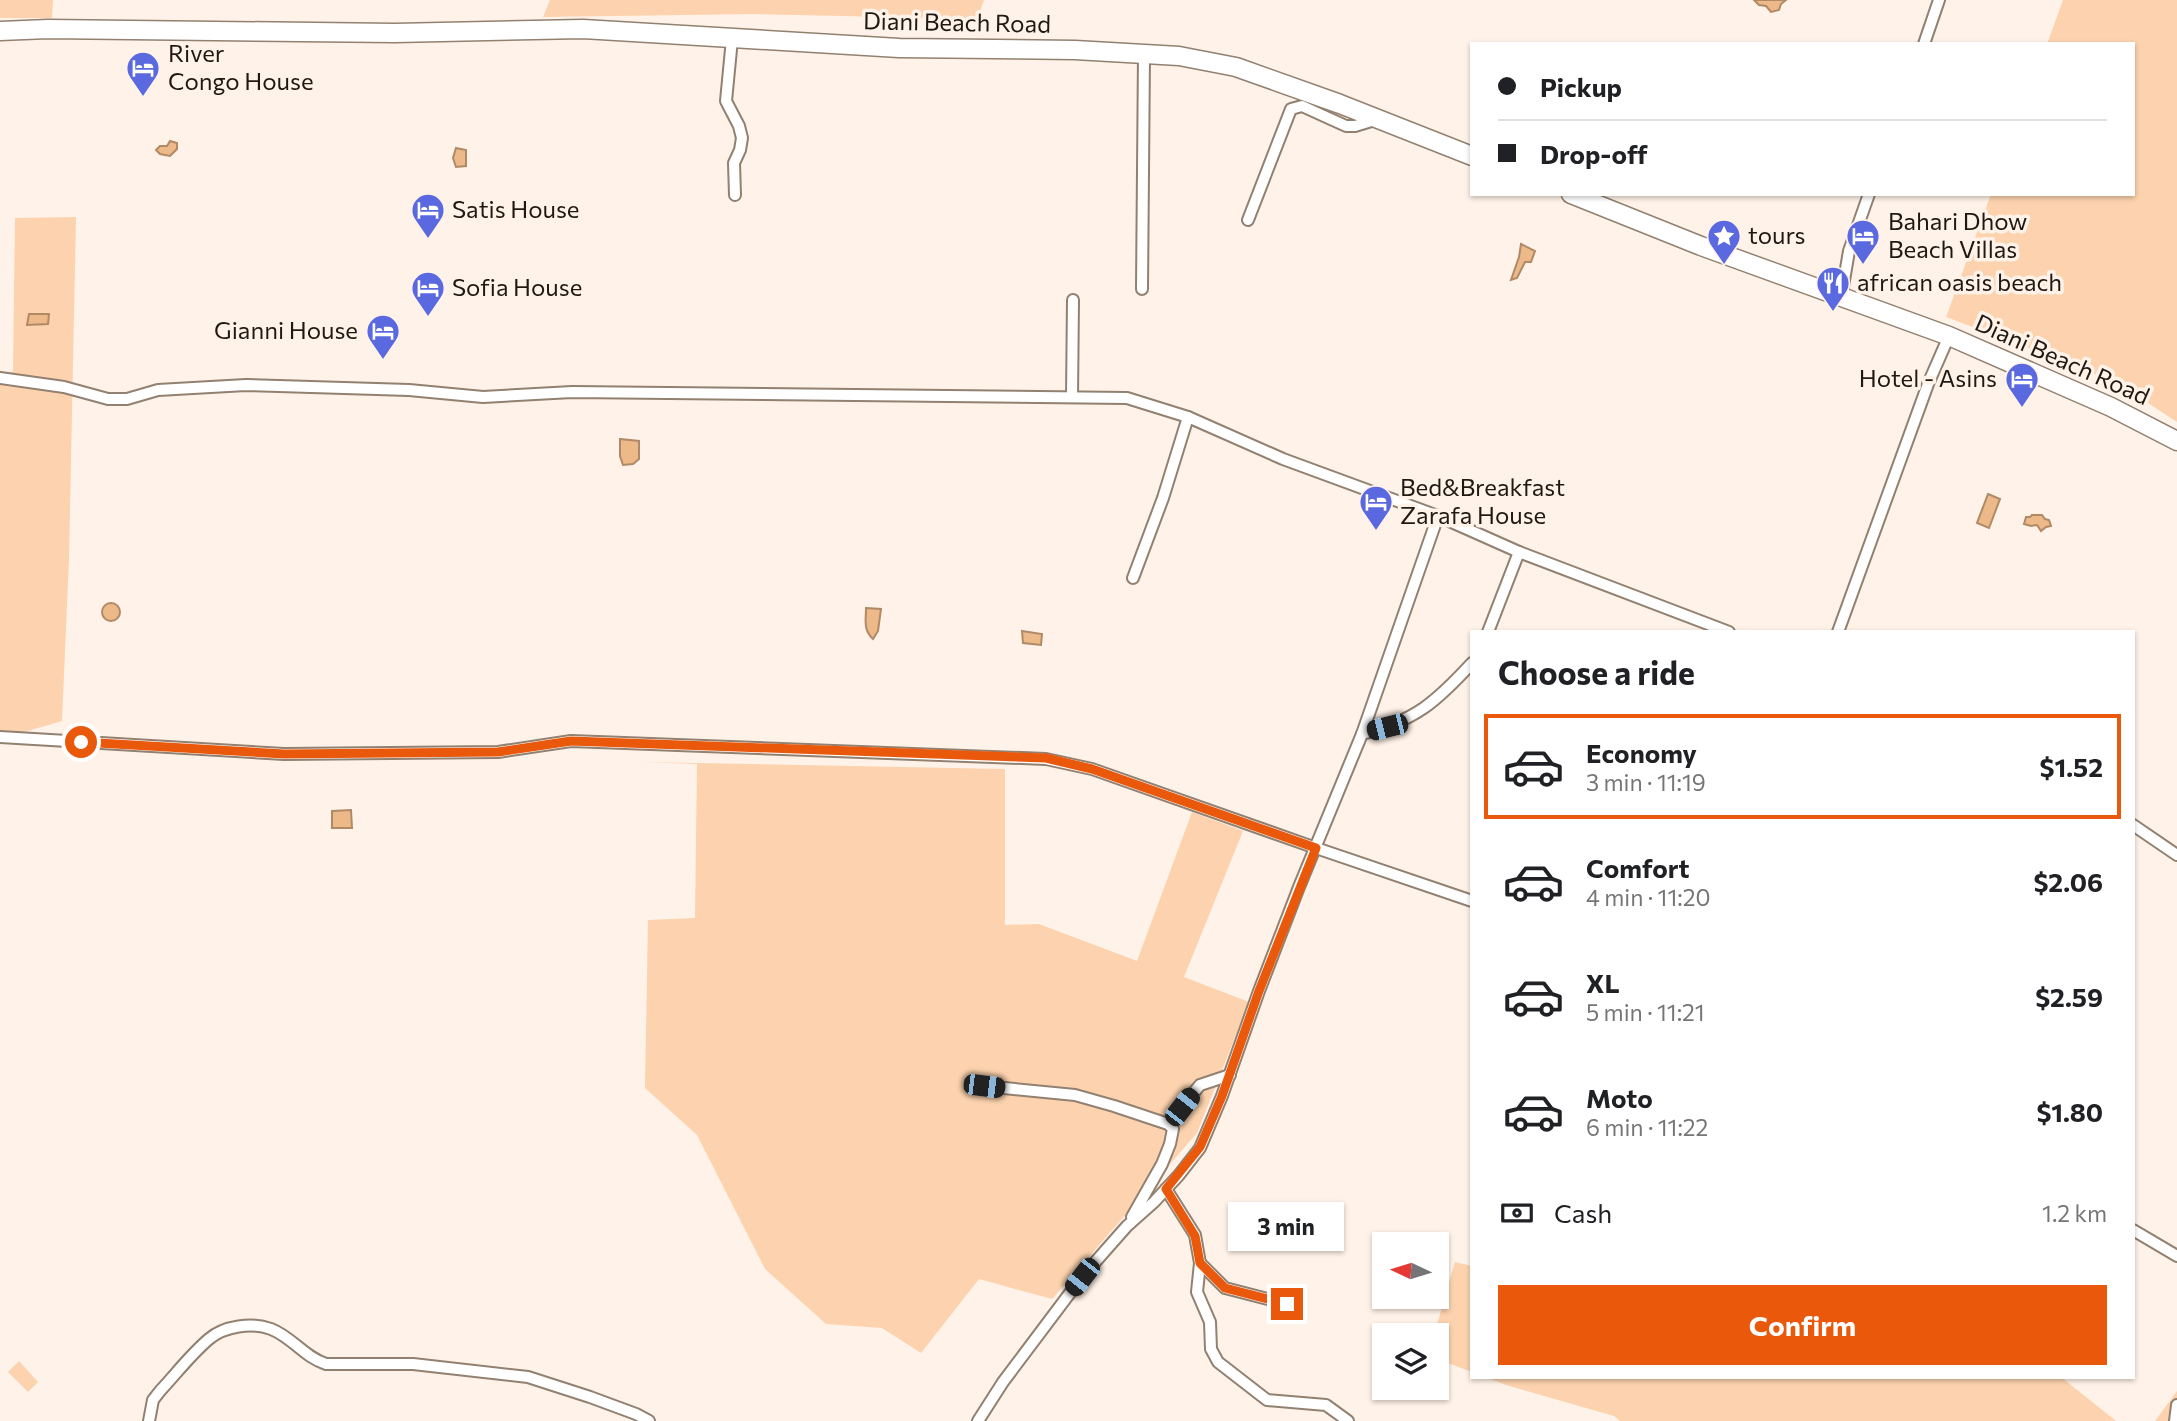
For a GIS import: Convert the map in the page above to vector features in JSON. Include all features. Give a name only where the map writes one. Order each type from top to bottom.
[{"type":"main road","name":"Diani Beach Road","points":[[3,31],[396,33],[583,29],[899,48],[1063,50],[1179,56],[1236,68],[1470,155]]},
{"type":"main road","name":"Diani Beach Road","points":[[1576,196],[1701,246],[1948,336],[2111,407],[2177,441]]},
{"type":"street","points":[[1925,42],[1939,0]]},
{"type":"street","points":[[732,39],[726,101],[740,126],[742,138],[734,163],[735,195]]},
{"type":"street","points":[[1142,289],[1144,54]]},
{"type":"street","points":[[1248,220],[1291,109],[1301,106],[1346,126],[1378,119]]},
{"type":"street","points":[[1841,298],[1849,251],[1868,196]]},
{"type":"street","points":[[1072,397],[1073,300]]},
{"type":"street","points":[[1839,630],[1948,336]]},
{"type":"street","points":[[0,378],[64,387],[108,399],[127,399],[158,390],[246,385],[409,390],[483,397],[572,391],[1127,398],[1188,417],[1283,459],[1438,516],[1517,558],[1723,630]]},
{"type":"street","points":[[1133,578],[1163,498],[1188,417]]},
{"type":"street","points":[[978,1421],[1003,1382],[1061,1304],[1127,1226],[1166,1189],[1200,1147],[1362,734],[1438,516]]},
{"type":"street","points":[[1489,630],[1517,558]]},
{"type":"street","points":[[1362,734],[1387,727],[1416,714],[1449,687],[1470,665]]},
{"type":"street","points":[[0,737],[284,754],[498,752],[571,741],[1046,758],[1092,769],[1470,900]]},
{"type":"street","points":[[2135,826],[2177,855]]},
{"type":"street","points":[[1168,1124],[1200,1084],[1230,1075]]},
{"type":"street","points":[[984,1086],[1075,1095],[1168,1124],[1173,1129],[1170,1144],[1127,1226]]},
{"type":"street","points":[[1166,1189],[1195,1236],[1200,1263],[1197,1292],[1210,1322],[1212,1349],[1219,1362],[1267,1400],[1326,1405],[1348,1421]]},
{"type":"street","points":[[2135,1231],[2177,1256]]},
{"type":"street","points":[[1200,1263],[1225,1288],[1287,1304],[1297,1314]]},
{"type":"street","points":[[149,1421],[153,1400],[210,1337],[250,1325],[272,1329],[313,1360],[326,1364],[413,1364],[528,1377],[590,1397],[649,1421]]},
{"type":"street","points":[[2175,1421],[2177,1405]]},
{"type":"shaded area","points":[[0,0],[53,0],[52,18],[0,18]]},
{"type":"shaded area","points":[[550,0],[984,0],[977,19],[755,14],[543,17]]},
{"type":"shaded area","points":[[1754,0],[1786,0],[1779,10],[1771,12]]},
{"type":"shaded area","points":[[2063,0],[2177,0],[2177,422],[2120,385],[1946,317],[1990,196],[2135,196],[2135,42],[2048,42]]},
{"type":"shaded area","points":[[170,141],[177,143],[177,149],[170,156],[160,154],[156,150],[160,146],[167,146]]},
{"type":"shaded area","points":[[456,148],[466,150],[466,166],[456,167],[453,158]]},
{"type":"shaded area","points":[[76,217],[69,559],[62,721],[0,739],[0,372],[13,372],[15,218]]},
{"type":"shaded area","points":[[1521,244],[1535,251],[1531,262],[1525,262],[1517,278],[1511,280],[1519,257]]},
{"type":"shaded area","points":[[29,314],[49,314],[48,324],[27,325]]},
{"type":"shaded area","points":[[620,439],[639,441],[639,459],[633,464],[623,465]]},
{"type":"shaded area","points":[[1988,494],[2000,499],[1989,528],[1977,523]]},
{"type":"shaded area","points":[[2042,515],[2049,520],[2051,526],[2041,531],[2037,525],[2024,524],[2026,517]]},
{"type":"shaded area","points":[[107,603],[115,603],[120,612],[118,619],[107,621],[102,616],[102,608]]},
{"type":"shaded area","points":[[866,608],[881,609],[878,631],[873,639],[866,628]]},
{"type":"shaded area","points":[[1022,631],[1042,634],[1041,645],[1023,643]]},
{"type":"shaded area","points":[[641,762],[1005,769],[1005,925],[1039,924],[1137,961],[1192,812],[1243,831],[1184,977],[1249,1002],[1197,1133],[1052,1299],[979,1279],[921,1353],[882,1328],[826,1324],[765,1269],[697,1135],[645,1088],[648,920],[695,918],[697,764]]},
{"type":"shaded area","points":[[351,810],[352,828],[332,828],[332,811]]},
{"type":"shaded area","points":[[1455,1262],[1470,1266],[1470,1371],[1449,1363],[1449,1323],[1437,1323],[1441,1309],[1449,1309],[1449,1283]]},
{"type":"shaded area","points":[[19,1361],[38,1382],[28,1392],[8,1372]]},
{"type":"shaded area","points":[[1490,1379],[2064,1379],[2116,1421],[1620,1421],[1614,1416]]},
{"type":"shaded area","points":[[2177,1391],[2177,1421],[2155,1421]]},
{"type":"place","name":"River Congo House","points":[[143,98]]},
{"type":"place","name":"Satis House","points":[[428,240]]},
{"type":"place","name":"tours","points":[[1724,266]]},
{"type":"place","name":"Bahari Dhow Beach Villas","points":[[1863,266]]},
{"type":"place","name":"african oasis beach","points":[[1833,313]]},
{"type":"place","name":"Sofia House","points":[[428,318]]},
{"type":"place","name":"Gianni House","points":[[383,361]]},
{"type":"place","name":"Hotel - Asins","points":[[2022,409]]},
{"type":"place","name":"Bed&Breakfast Zarafa House","points":[[1376,532]]},
{"type":"route","points":[[81,742],[284,754],[498,752],[571,741],[1046,758],[1092,769],[1316,848],[1200,1147],[1166,1189],[1195,1236],[1200,1263],[1225,1288],[1287,1304]]}]
